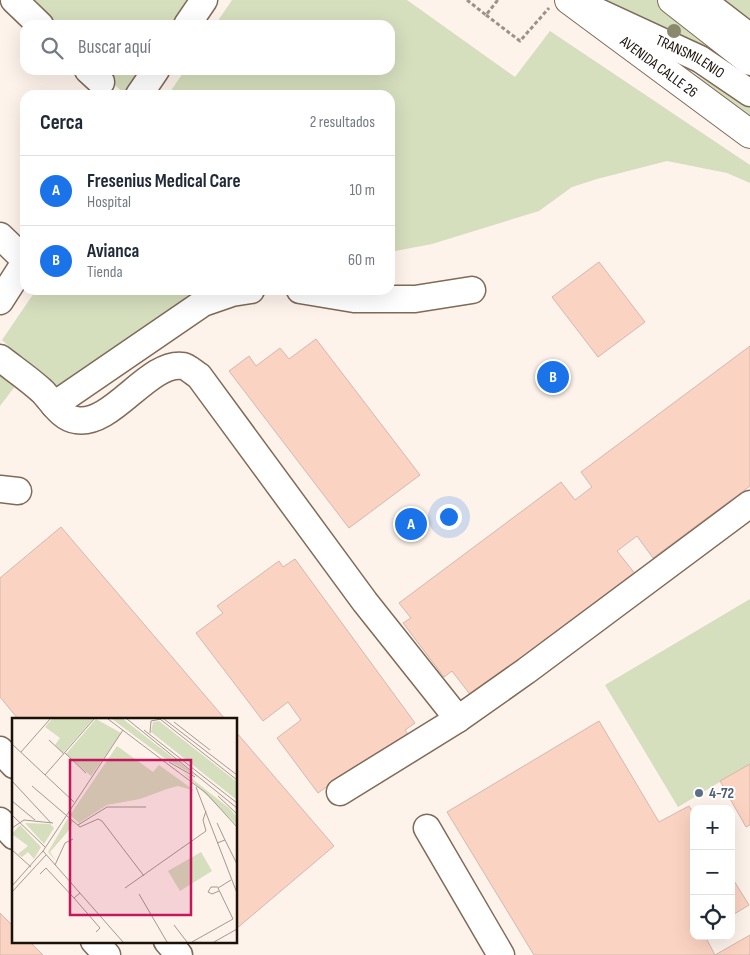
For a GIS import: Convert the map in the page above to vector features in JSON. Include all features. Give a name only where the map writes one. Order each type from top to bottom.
[{"type":"main road","points":[[672,0],[750,61]]},
{"type":"main road","name":"AVENIDA CALLE 26","points":[[564,2],[750,134]]},
{"type":"street","points":[[14,0],[35,20]]},
{"type":"street","points":[[190,20],[204,0]]},
{"type":"street","points":[[702,0],[750,37]]},
{"type":"street","name":"TRANSMILENIO","points":[[564,2],[700,59],[750,92]]},
{"type":"street","points":[[142,90],[153,75]]},
{"type":"street","points":[[0,236],[20,256]]},
{"type":"street","points":[[0,301],[20,269]]},
{"type":"street","points":[[334,295],[354,298],[415,298],[472,290]]},
{"type":"street","points":[[54,405],[203,304],[227,295]]},
{"type":"street","points":[[0,358],[41,391],[66,417],[76,420],[88,421],[107,412],[160,372],[173,366],[185,366],[199,376],[365,602],[458,719]]},
{"type":"street","points":[[340,792],[458,719],[526,671],[750,504]]},
{"type":"street","points":[[0,750],[12,764]]},
{"type":"street","points":[[0,821],[12,834]]},
{"type":"street","points":[[427,828],[501,955]]},
{"type":"street","points":[[95,942],[107,955]]},
{"type":"street","points":[[168,942],[179,955]]},
{"type":"path","points":[[468,0],[520,41],[564,2]]},
{"type":"path","points":[[486,15],[496,0]]},
{"type":"green space","points":[[17,0],[204,0],[190,20],[40,20]]},
{"type":"green space","points":[[232,0],[407,0],[515,77],[550,31],[750,165],[750,183],[727,173],[667,161],[572,187],[539,211],[432,244],[395,251],[395,90],[171,90],[182,75],[395,75],[395,20],[218,20]]},
{"type":"green space","points":[[602,0],[657,0],[750,75],[750,82]]},
{"type":"green space","points":[[721,0],[750,0],[750,23]]},
{"type":"green space","points":[[691,72],[750,107],[750,118]]},
{"type":"green space","points":[[104,75],[150,75],[132,90],[120,90]]},
{"type":"green space","points":[[33,295],[204,295],[55,389],[2,340]]},
{"type":"green space","points":[[0,369],[19,381],[0,406]]},
{"type":"green space","points":[[750,599],[750,764],[678,807],[605,685]]},
{"type":"building","points":[[599,262],[645,322],[598,357],[552,297]]},
{"type":"building","points":[[316,339],[420,475],[349,528],[229,371],[249,356],[256,366],[280,348],[289,359]]},
{"type":"building","points":[[750,346],[750,486],[653,558],[637,536],[617,551],[636,575],[472,697],[452,671],[444,677],[403,623],[411,618],[399,603],[561,482],[575,500],[592,487],[581,472]]},
{"type":"building","points":[[61,527],[224,718],[17,718],[0,697],[0,578]]},
{"type":"building","points":[[295,559],[415,723],[405,730],[409,736],[343,775],[318,793],[277,738],[301,720],[288,702],[263,721],[196,633],[223,613],[217,606],[279,561],[283,567]]},
{"type":"building","points":[[599,721],[659,822],[689,806],[690,808],[690,940],[707,940],[715,955],[534,955],[447,812]]},
{"type":"building","points":[[238,734],[334,846],[238,927]]},
{"type":"building","points":[[750,764],[750,825],[746,827],[720,781]]},
{"type":"building","points":[[735,882],[749,905],[735,914]]},
{"type":"building","points":[[0,913],[12,925],[12,942],[30,942],[43,955],[0,955]]},
{"type":"building","points":[[750,935],[750,955],[715,955]]},
{"type":"place","name":"Avianca","points":[[553,377]]},
{"type":"place","name":"Fresenius Medical Care","points":[[411,524]]},
{"type":"place","name":"4-72","points":[[699,793]]}]
